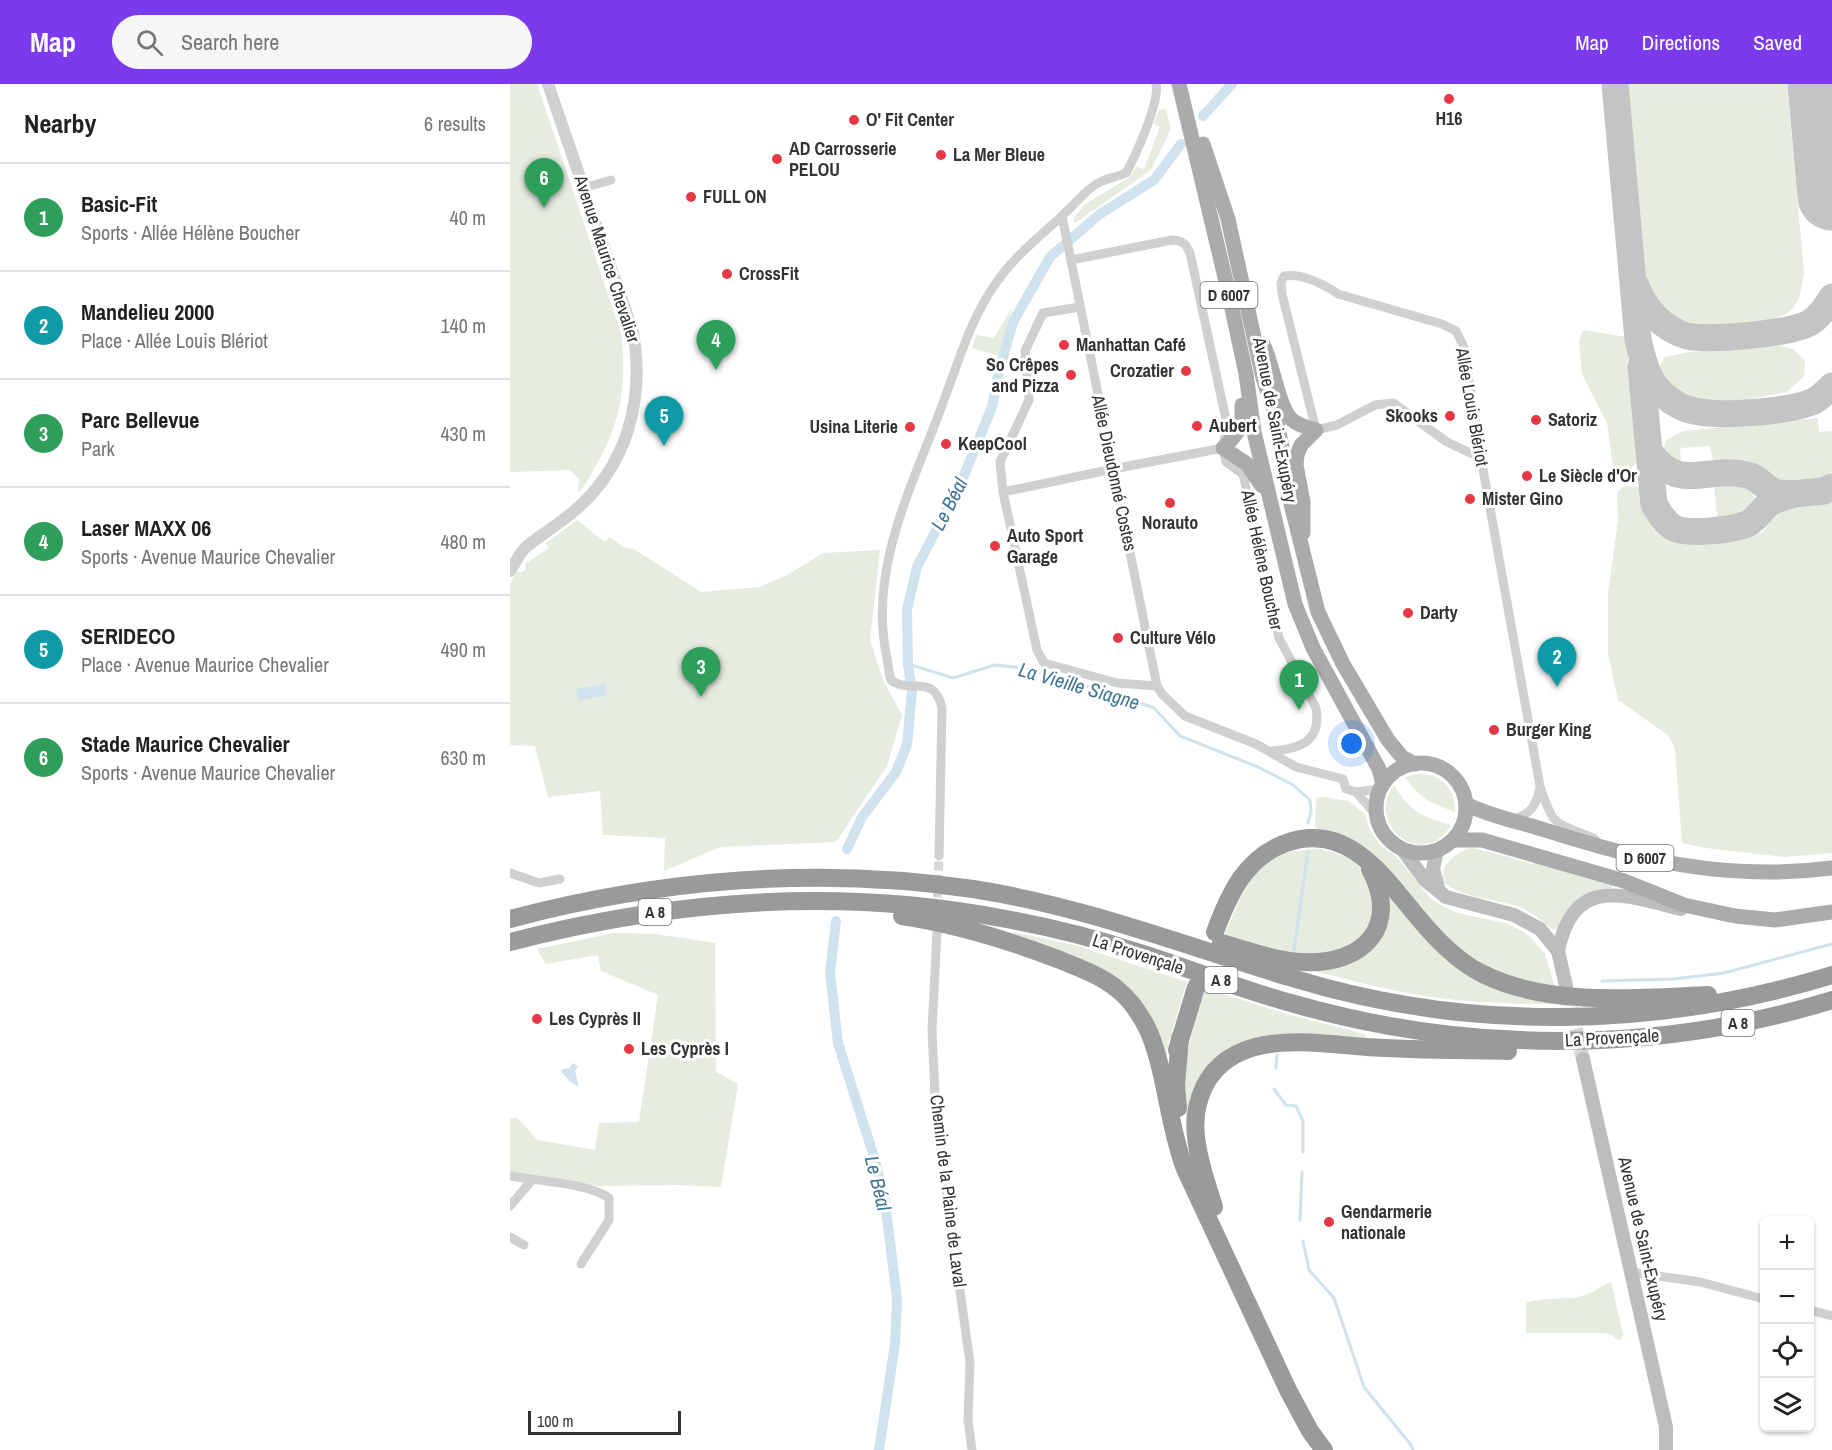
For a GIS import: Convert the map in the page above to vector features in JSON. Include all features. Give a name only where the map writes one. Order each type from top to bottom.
[{"type":"highway","points":[[1215,932],[1238,880],[1256,859],[1269,850],[1292,841],[1318,838],[1343,845],[1363,857],[1385,878],[1427,928],[1453,954],[1481,974],[1503,983],[1542,992],[1580,996],[1642,998],[1766,994]]},
{"type":"highway","points":[[1076,911],[1157,926],[1284,960],[1302,962],[1332,959],[1351,953],[1365,945],[1380,923],[1382,910],[1378,885],[1363,857]]},
{"type":"highway","name":"La Provençale","points":[[510,919],[610,896],[667,887],[742,880],[862,879],[918,882],[974,889],[1076,911],[1139,928],[1312,984],[1405,1005],[1452,1012],[1533,1017],[1610,1016],[1694,1007],[1766,994],[1832,975]]},
{"type":"highway","points":[[802,900],[922,919],[985,934],[1040,952],[1101,978],[1125,996],[1142,1019],[1154,1048],[1179,1152],[1192,1185],[1294,1401],[1324,1450]]},
{"type":"highway","name":"La Provençale","points":[[510,942],[634,915],[720,904],[802,900],[925,907],[1005,918],[1060,930],[1138,952],[1290,1003],[1369,1022],[1481,1038],[1538,1041],[1642,1037],[1757,1020],[1832,1000]]},
{"type":"highway","points":[[1170,1114],[1171,1074],[1196,987]]},
{"type":"highway","points":[[1214,1207],[1196,1138],[1197,1105],[1209,1077],[1223,1061],[1238,1052],[1260,1046],[1306,1042],[1409,1049],[1530,1051],[1593,1047],[1642,1037]]},
{"type":"highway","points":[[1180,1038],[1176,1085],[1179,1116],[1190,1158],[1298,1388],[1336,1450]]},
{"type":"main road","name":"Avenue de Saint-Exupéry","points":[[1179,84],[1235,321],[1248,386],[1254,432],[1295,604],[1306,633],[1379,769],[1382,787]]},
{"type":"main road","name":"Avenue de Saint-Exupéry","points":[[1190,84],[1207,159],[1228,219],[1263,378],[1275,413],[1286,467],[1290,504],[1318,612],[1343,664],[1397,752],[1415,764]]},
{"type":"main road","points":[[1251,320],[1268,355],[1287,414],[1298,423],[1316,430],[1301,445],[1297,455],[1296,465],[1303,502],[1303,553]]},
{"type":"main road","points":[[1235,321],[1235,364],[1241,394],[1242,419],[1239,430],[1223,448],[1241,459],[1253,471],[1272,506]]},
{"type":"main road","points":[[1402,849],[1420,854],[1437,851],[1453,840],[1464,821],[1466,804],[1463,791],[1448,772],[1427,764],[1415,764],[1394,772],[1382,787],[1377,803],[1377,816],[1386,835],[1402,849],[1425,880],[1439,891],[1455,901],[1494,909],[1529,921],[1540,929],[1558,951]]},
{"type":"main road","name":"D 6007","points":[[1466,804],[1511,820],[1627,853],[1668,862],[1778,871],[1832,868]]},
{"type":"main road","name":"D 6007","points":[[1453,840],[1473,839],[1510,848],[1624,881],[1684,905],[1735,916],[1775,920],[1832,912]]},
{"type":"main road","points":[[1437,851],[1433,869],[1439,891]]},
{"type":"main road","points":[[1566,986],[1558,951],[1563,930],[1571,915],[1581,904],[1602,895],[1629,897],[1736,921],[1775,920]]},
{"type":"main road","name":"Avenue de Saint-Exupéry","points":[[1583,1059],[1666,1427],[1676,1450]]},
{"type":"main road","name":"Avenue de Saint-Exupéry","points":[[1666,1427],[1666,1450]]},
{"type":"street","name":"Avenue Maurice Chevalier","points":[[510,571],[524,549],[576,510],[603,480],[624,442],[635,406],[637,371],[633,332],[548,84]]},
{"type":"street","points":[[939,856],[942,708],[940,699],[934,691],[891,680],[882,631],[888,559],[915,474],[966,339],[982,307],[996,283],[1032,241],[1098,183],[1126,173],[1151,116],[1158,90],[1156,84]]},
{"type":"street","points":[[584,188],[611,180]]},
{"type":"street","name":"Allée Dieudonné Costes","points":[[1062,216],[1157,686]]},
{"type":"street","points":[[1004,492],[1223,448],[1227,424],[1186,245],[1179,240],[1172,240],[1071,260]]},
{"type":"street","name":"Allée Louis Blériot","points":[[1316,430],[1282,294],[1281,283],[1284,276],[1302,277],[1328,286],[1338,294],[1442,324],[1456,331],[1464,347],[1481,458],[1540,786],[1549,814],[1559,825],[1627,853]]},
{"type":"street","points":[[1080,307],[1042,313],[1025,351],[1029,400],[1000,462],[1004,492],[1037,650],[1044,663],[1118,683],[1157,686],[1162,694],[1185,716],[1271,751],[1296,767],[1343,779],[1351,791],[1377,816]]},
{"type":"street","points":[[1316,430],[1337,425],[1375,405],[1393,403],[1447,442],[1481,458]]},
{"type":"street","name":"Allée Hélène Boucher","points":[[1223,448],[1226,462],[1243,474],[1278,638],[1316,708],[1318,720],[1315,731],[1308,741],[1293,749],[1271,751]]},
{"type":"street","points":[[1511,820],[1527,814],[1533,808],[1540,786]]},
{"type":"street","points":[[1351,791],[1382,787]]},
{"type":"street","points":[[510,873],[539,883],[560,879]]},
{"type":"street","name":"Chemin de la Plaine de Laval","points":[[937,932],[932,1030],[936,1117],[970,1363],[968,1420],[972,1450]]},
{"type":"street","points":[[510,1176],[602,1193],[609,1198],[609,1220],[581,1264]]},
{"type":"street","points":[[510,1206],[532,1180]]},
{"type":"street","points":[[510,1237],[524,1245]]},
{"type":"street","points":[[1631,1272],[1700,1282],[1760,1298]]},
{"type":"street","points":[[1814,1311],[1832,1316]]},
{"type":"shaded area","points":[[510,84],[537,84],[621,333],[623,384],[613,430],[587,482],[578,493],[579,479],[570,470],[510,472]]},
{"type":"shaded area","points":[[1626,84],[1787,84],[1804,272],[1798,300],[1787,313],[1763,322],[1712,325],[1682,320],[1671,315],[1659,303],[1645,278]]},
{"type":"shaded area","points":[[1166,109],[1171,129],[1151,170],[1075,223],[1073,219],[1084,205],[1130,177],[1136,167],[1144,169],[1160,127],[1154,123],[1159,110]]},
{"type":"shaded area","points":[[1012,308],[999,356],[972,348],[976,335],[994,338]]},
{"type":"shaded area","points":[[1583,330],[1627,337],[1638,460],[1630,470],[1620,475],[1613,467],[1607,423],[1582,374],[1579,340]]},
{"type":"shaded area","points":[[1777,345],[1793,349],[1805,360],[1804,376],[1787,392],[1741,401],[1707,402],[1680,394],[1667,382],[1658,369],[1665,357],[1690,352]]},
{"type":"shaded area","points":[[1818,418],[1819,432],[1832,431],[1832,472],[1818,480],[1783,483],[1750,464],[1713,461],[1710,446],[1680,448],[1681,463],[1673,461],[1663,453],[1666,440],[1683,431]]},
{"type":"shaded area","points":[[1732,483],[1744,485],[1752,490],[1755,501],[1738,514],[1717,517],[1714,485]]},
{"type":"shaded area","points":[[1625,486],[1639,487],[1646,514],[1652,526],[1662,536],[1670,540],[1695,543],[1752,536],[1764,531],[1777,515],[1787,509],[1832,499],[1832,853],[1785,857],[1682,843],[1675,749],[1668,735],[1618,700],[1608,653],[1608,593],[1618,521],[1617,492]]},
{"type":"shaded area","points":[[577,520],[605,542],[609,537],[625,548],[634,549],[701,592],[760,587],[789,574],[823,553],[880,550],[870,640],[883,680],[902,715],[887,766],[836,842],[720,847],[664,871],[665,838],[603,835],[600,791],[548,797],[535,746],[510,745],[510,585],[516,572],[523,572],[526,568],[525,564],[549,548],[546,543]]},
{"type":"shaded area","points":[[1416,774],[1433,776],[1445,783],[1452,795],[1455,812],[1421,795],[1405,777]]},
{"type":"shaded area","points":[[1394,785],[1405,801],[1417,812],[1451,825],[1440,838],[1427,844],[1414,844],[1402,838],[1392,828],[1387,815],[1387,801]]},
{"type":"shaded area","points":[[1316,798],[1348,801],[1365,814],[1369,828],[1380,845],[1396,856],[1432,900],[1454,912],[1509,924],[1528,935],[1545,954],[1555,987],[1527,983],[1476,965],[1433,925],[1368,849],[1342,835],[1315,830]]},
{"type":"shaded area","points":[[1471,848],[1534,864],[1536,859],[1613,885],[1610,890],[1572,907],[1557,929],[1553,930],[1522,908],[1471,896],[1445,883],[1444,871],[1449,861],[1459,853]]},
{"type":"shaded area","points":[[1320,849],[1350,859],[1358,865],[1367,878],[1373,895],[1374,913],[1373,921],[1367,932],[1331,952],[1304,955],[1277,951],[1224,936],[1243,893],[1256,873],[1274,858],[1285,853]]},
{"type":"shaded area","points":[[1388,892],[1434,945],[1579,1004],[1501,1003],[1437,998],[1315,971],[1331,968],[1387,926],[1390,914]]},
{"type":"shaded area","points":[[1014,932],[1078,946],[1187,982],[1164,1064],[1141,1005],[1013,936]]},
{"type":"shaded area","points":[[614,933],[655,934],[715,943],[716,1072],[738,1084],[721,1187],[598,1186],[510,1174],[510,1118],[518,1118],[537,1140],[595,1150],[599,1123],[639,1122],[658,995],[601,971],[598,955],[546,964],[537,949]]},
{"type":"shaded area","points":[[1204,988],[1293,1016],[1365,1034],[1365,1042],[1230,1049],[1188,1130],[1184,1076],[1190,1041]]},
{"type":"shaded area","points":[[1611,1282],[1623,1334],[1621,1340],[1604,1333],[1526,1333],[1526,1303],[1582,1296]]},
{"type":"water","points":[[605,684],[607,695],[578,701],[576,689]]},
{"type":"water","points":[[574,1063],[578,1067],[575,1071],[579,1087],[569,1081],[560,1070],[570,1068]]},
{"type":"waterway","name":"Le Béal","points":[[1203,116],[1232,84]]},
{"type":"waterway","name":"Le Béal","points":[[847,849],[862,817],[896,772],[907,745],[912,691],[908,664],[907,610],[917,567],[963,478],[992,407],[998,375],[1013,322],[1050,257],[1100,214],[1154,180],[1181,144]]},
{"type":"waterway","name":"La Vieille Siagne","points":[[908,664],[953,678],[995,665],[1024,668],[1154,708],[1180,736],[1258,767],[1293,785],[1310,800],[1311,812],[1308,823]]},
{"type":"waterway","name":"La Vieille Siagne","points":[[1294,950],[1308,851]]},
{"type":"waterway","name":"Le Béal","points":[[836,921],[830,973],[838,1043],[874,1157],[885,1201],[897,1299],[895,1344],[879,1450]]},
{"type":"waterway","points":[[1602,981],[1673,979],[1724,973],[1832,944]]},
{"type":"waterway","name":"La Vieille Siagne","points":[[1276,1068],[1277,1055]]},
{"type":"waterway","name":"La Vieille Siagne","points":[[1274,1089],[1286,1105],[1296,1106],[1303,1121],[1303,1152]]},
{"type":"waterway","name":"La Vieille Siagne","points":[[1300,1220],[1302,1172]]},
{"type":"waterway","name":"La Vieille Siagne","points":[[1303,1241],[1309,1270],[1334,1298],[1364,1387],[1413,1450]]},
{"type":"taxiway","points":[[1615,84],[1638,339],[1647,370],[1654,384],[1668,399],[1683,407],[1694,411],[1720,414],[1772,411],[1803,405],[1816,400],[1832,386]]},
{"type":"taxiway","points":[[1636,286],[1644,303],[1662,323],[1687,336],[1713,338],[1770,333],[1801,326],[1818,317],[1832,297]]},
{"type":"taxiway","points":[[1641,367],[1654,504],[1662,518],[1671,526],[1689,531],[1721,530],[1740,526],[1754,519],[1771,502],[1793,494],[1774,492],[1747,475],[1719,473],[1694,476],[1671,472],[1661,465],[1650,452]]},
{"type":"taxiway","points":[[1793,494],[1824,491],[1832,487]]},
{"type":"runway","points":[[1822,84],[1832,196]]},
{"type":"tunnel","points":[[937,911],[939,856]]},
{"type":"tunnel","points":[[1566,988],[1583,1059]]},
{"type":"place","name":"H16","points":[[1449,99]]},
{"type":"place","name":"O' Fit Center","points":[[854,120]]},
{"type":"place","name":"La Mer Bleue","points":[[941,155]]},
{"type":"place","name":"AD Carrosserie PELOU","points":[[777,159]]},
{"type":"place","name":"FULL ON","points":[[691,197]]},
{"type":"place","name":"Stade Maurice Chevalier","points":[[544,208]]},
{"type":"place","name":"CrossFit","points":[[727,274]]},
{"type":"place","name":"Manhattan Café","points":[[1064,345]]},
{"type":"place","name":"Laser MAXX 06","points":[[716,370]]},
{"type":"place","name":"Crozatier","points":[[1186,371]]},
{"type":"place","name":"So Crêpes and Pizza","points":[[1071,375]]},
{"type":"place","name":"Skooks","points":[[1450,416]]},
{"type":"place","name":"Satoriz","points":[[1536,420]]},
{"type":"place","name":"Aubert","points":[[1197,426]]},
{"type":"place","name":"Usina Literie","points":[[910,427]]},
{"type":"place","name":"KeepCool","points":[[946,444]]},
{"type":"place","name":"SERIDECO","points":[[664,446]]},
{"type":"place","name":"Le Siècle d'Or","points":[[1527,476]]},
{"type":"place","name":"Mister Gino","points":[[1470,499]]},
{"type":"place","name":"Norauto","points":[[1170,503]]},
{"type":"place","name":"Auto Sport Garage","points":[[995,546]]},
{"type":"place","name":"Darty","points":[[1408,613]]},
{"type":"place","name":"Culture Vélo","points":[[1118,638]]},
{"type":"place","name":"Mandelieu 2000","points":[[1557,687]]},
{"type":"place","name":"Parc Bellevue","points":[[701,697]]},
{"type":"place","name":"Basic-Fit","points":[[1299,710]]},
{"type":"place","name":"Burger King","points":[[1494,730]]},
{"type":"place","name":"Les Cyprès II","points":[[537,1019]]},
{"type":"place","name":"Les Cyprès I","points":[[629,1049]]},
{"type":"place","name":"Gendarmerie nationale","points":[[1329,1222]]}]
